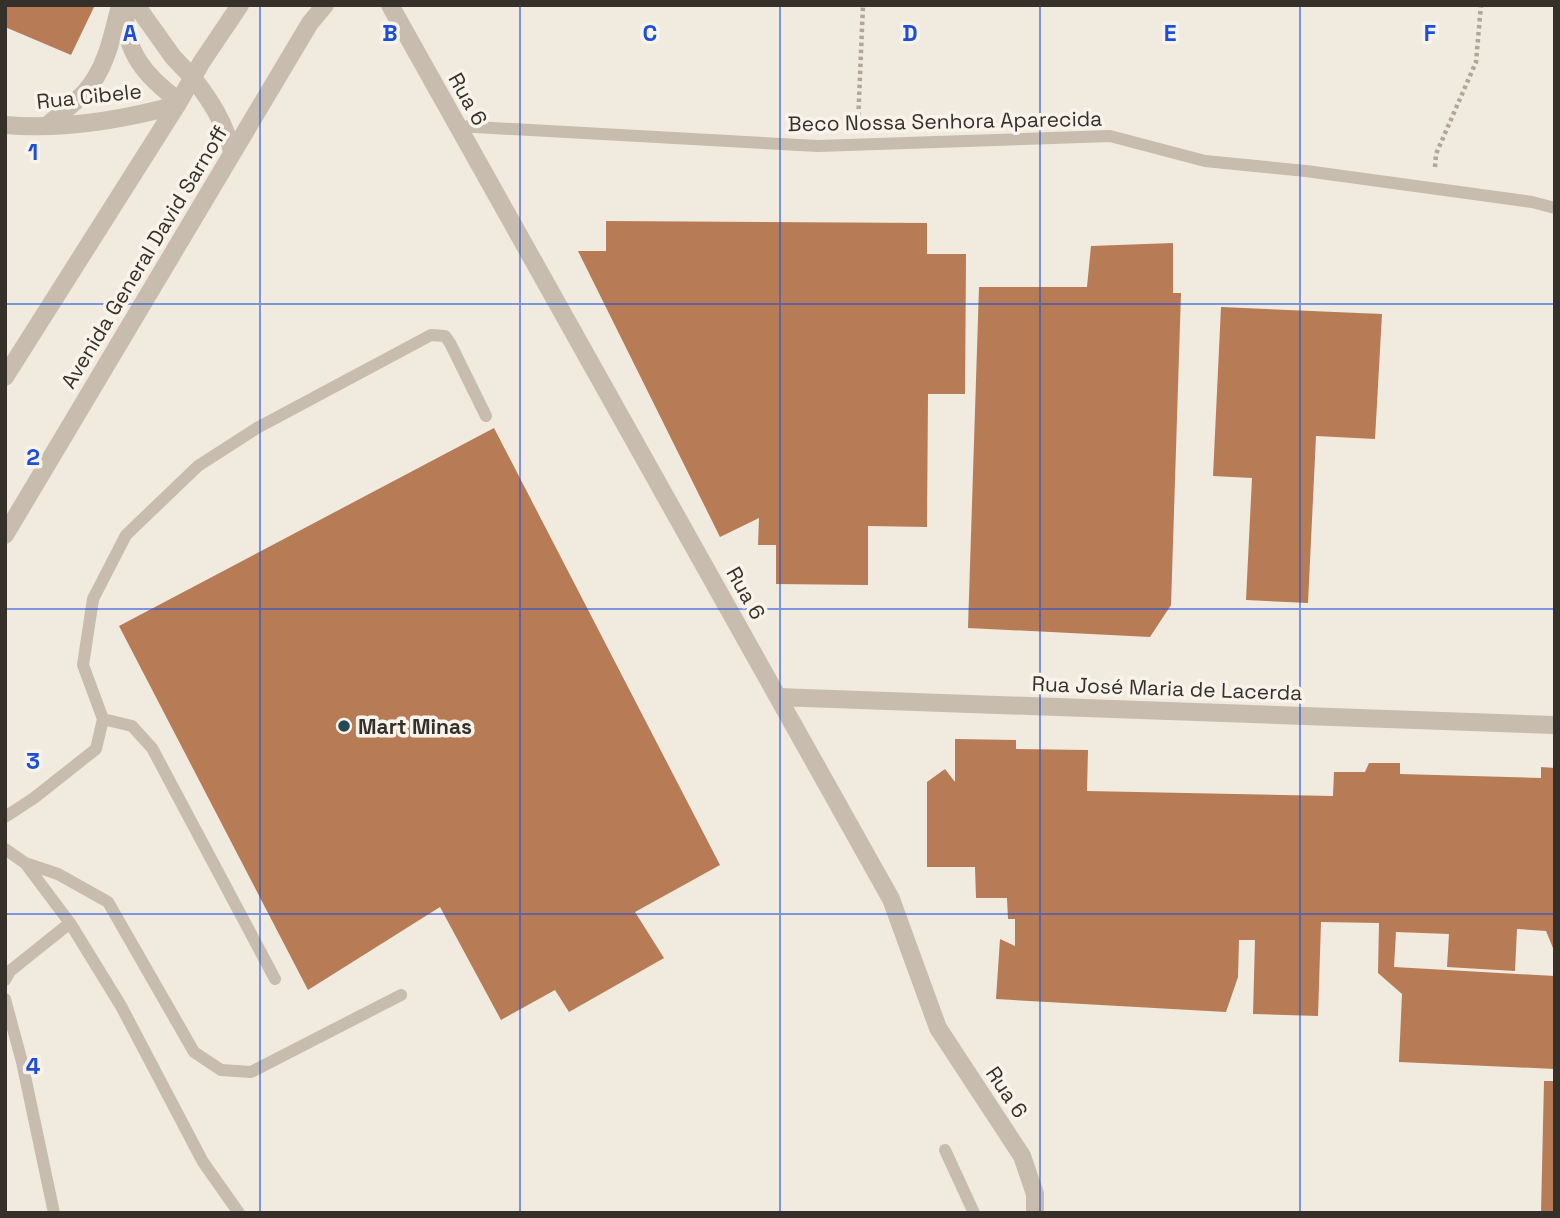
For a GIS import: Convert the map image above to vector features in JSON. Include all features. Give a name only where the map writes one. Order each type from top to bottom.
[{"type":"street","points":[[123,5],[130,44],[139,63],[156,84],[178,103]]},
{"type":"street","points":[[48,125],[86,91],[99,70],[123,5]]},
{"type":"street","points":[[136,5],[173,57],[211,101],[227,132],[232,152]]},
{"type":"street","points":[[5,377],[240,5]]},
{"type":"street","name":"Avenida General David Sarnoff","points":[[5,534],[310,23],[325,5]]},
{"type":"street","name":"Rua 6","points":[[390,5],[891,899],[938,1028],[1022,1156],[1035,1194],[1034,1213]]},
{"type":"street","name":"Rua Cibele","points":[[5,125],[48,125],[127,118],[178,103]]},
{"type":"street","name":"Rua José Maria de Lacerda","points":[[778,697],[1555,724]]},
{"type":"lane","name":"Beco Nossa Senhora Aparecida","points":[[457,126],[818,146],[1110,136],[1205,162],[1306,171],[1532,202],[1555,208]]},
{"type":"lane","points":[[5,817],[34,798],[96,749],[103,719],[83,665],[93,599],[126,535],[198,466],[257,428],[431,335],[445,336],[486,416]]},
{"type":"lane","points":[[103,719],[132,726],[152,748],[275,979]]},
{"type":"lane","points":[[5,849],[25,863],[58,874],[107,902],[194,1052],[222,1070],[251,1072],[401,995]]},
{"type":"lane","points":[[25,863],[70,923],[121,1006],[204,1162],[239,1213]]},
{"type":"lane","points":[[5,980],[10,971],[70,923]]},
{"type":"lane","points":[[5,999],[22,1062],[54,1213]]},
{"type":"lane","points":[[945,1150],[974,1213]]},
{"type":"path","points":[[857,145],[863,5]]},
{"type":"path","points":[[1433,188],[1436,154],[1476,62],[1481,5]]},
{"type":"building","points":[[5,5],[95,5],[71,55],[5,27]]},
{"type":"building","points":[[606,221],[927,223],[927,254],[966,254],[965,394],[928,394],[927,527],[868,526],[868,585],[776,584],[776,545],[758,545],[759,518],[720,537],[578,251],[606,251]]},
{"type":"building","points":[[1173,243],[1173,293],[1181,293],[1171,605],[1150,637],[968,628],[979,287],[1087,287],[1091,246]]},
{"type":"building","points":[[1221,307],[1382,314],[1375,439],[1316,436],[1308,603],[1246,600],[1252,478],[1213,476]]},
{"type":"building","points":[[494,428],[720,865],[635,912],[664,958],[569,1012],[555,990],[501,1020],[440,907],[308,990],[119,626]]},
{"type":"building","points":[[955,739],[1016,740],[1016,749],[1088,750],[1087,791],[1333,796],[1334,772],[1365,772],[1369,763],[1400,763],[1400,774],[1541,778],[1541,767],[1555,768],[1555,953],[1546,931],[1517,929],[1515,971],[1447,967],[1449,934],[1396,932],[1394,967],[1555,976],[1555,1069],[1399,1062],[1402,994],[1378,973],[1379,923],[1321,922],[1318,1016],[1253,1014],[1255,940],[1239,940],[1238,977],[1226,1012],[996,999],[1000,939],[1015,946],[1015,919],[1008,919],[1007,898],[976,898],[975,867],[927,867],[927,782],[945,769],[955,782]]},
{"type":"building","points":[[1544,1081],[1555,1081],[1555,1213],[1541,1213]]},
{"type":"place","name":"Mart Minas","points":[[344,726]]}]
